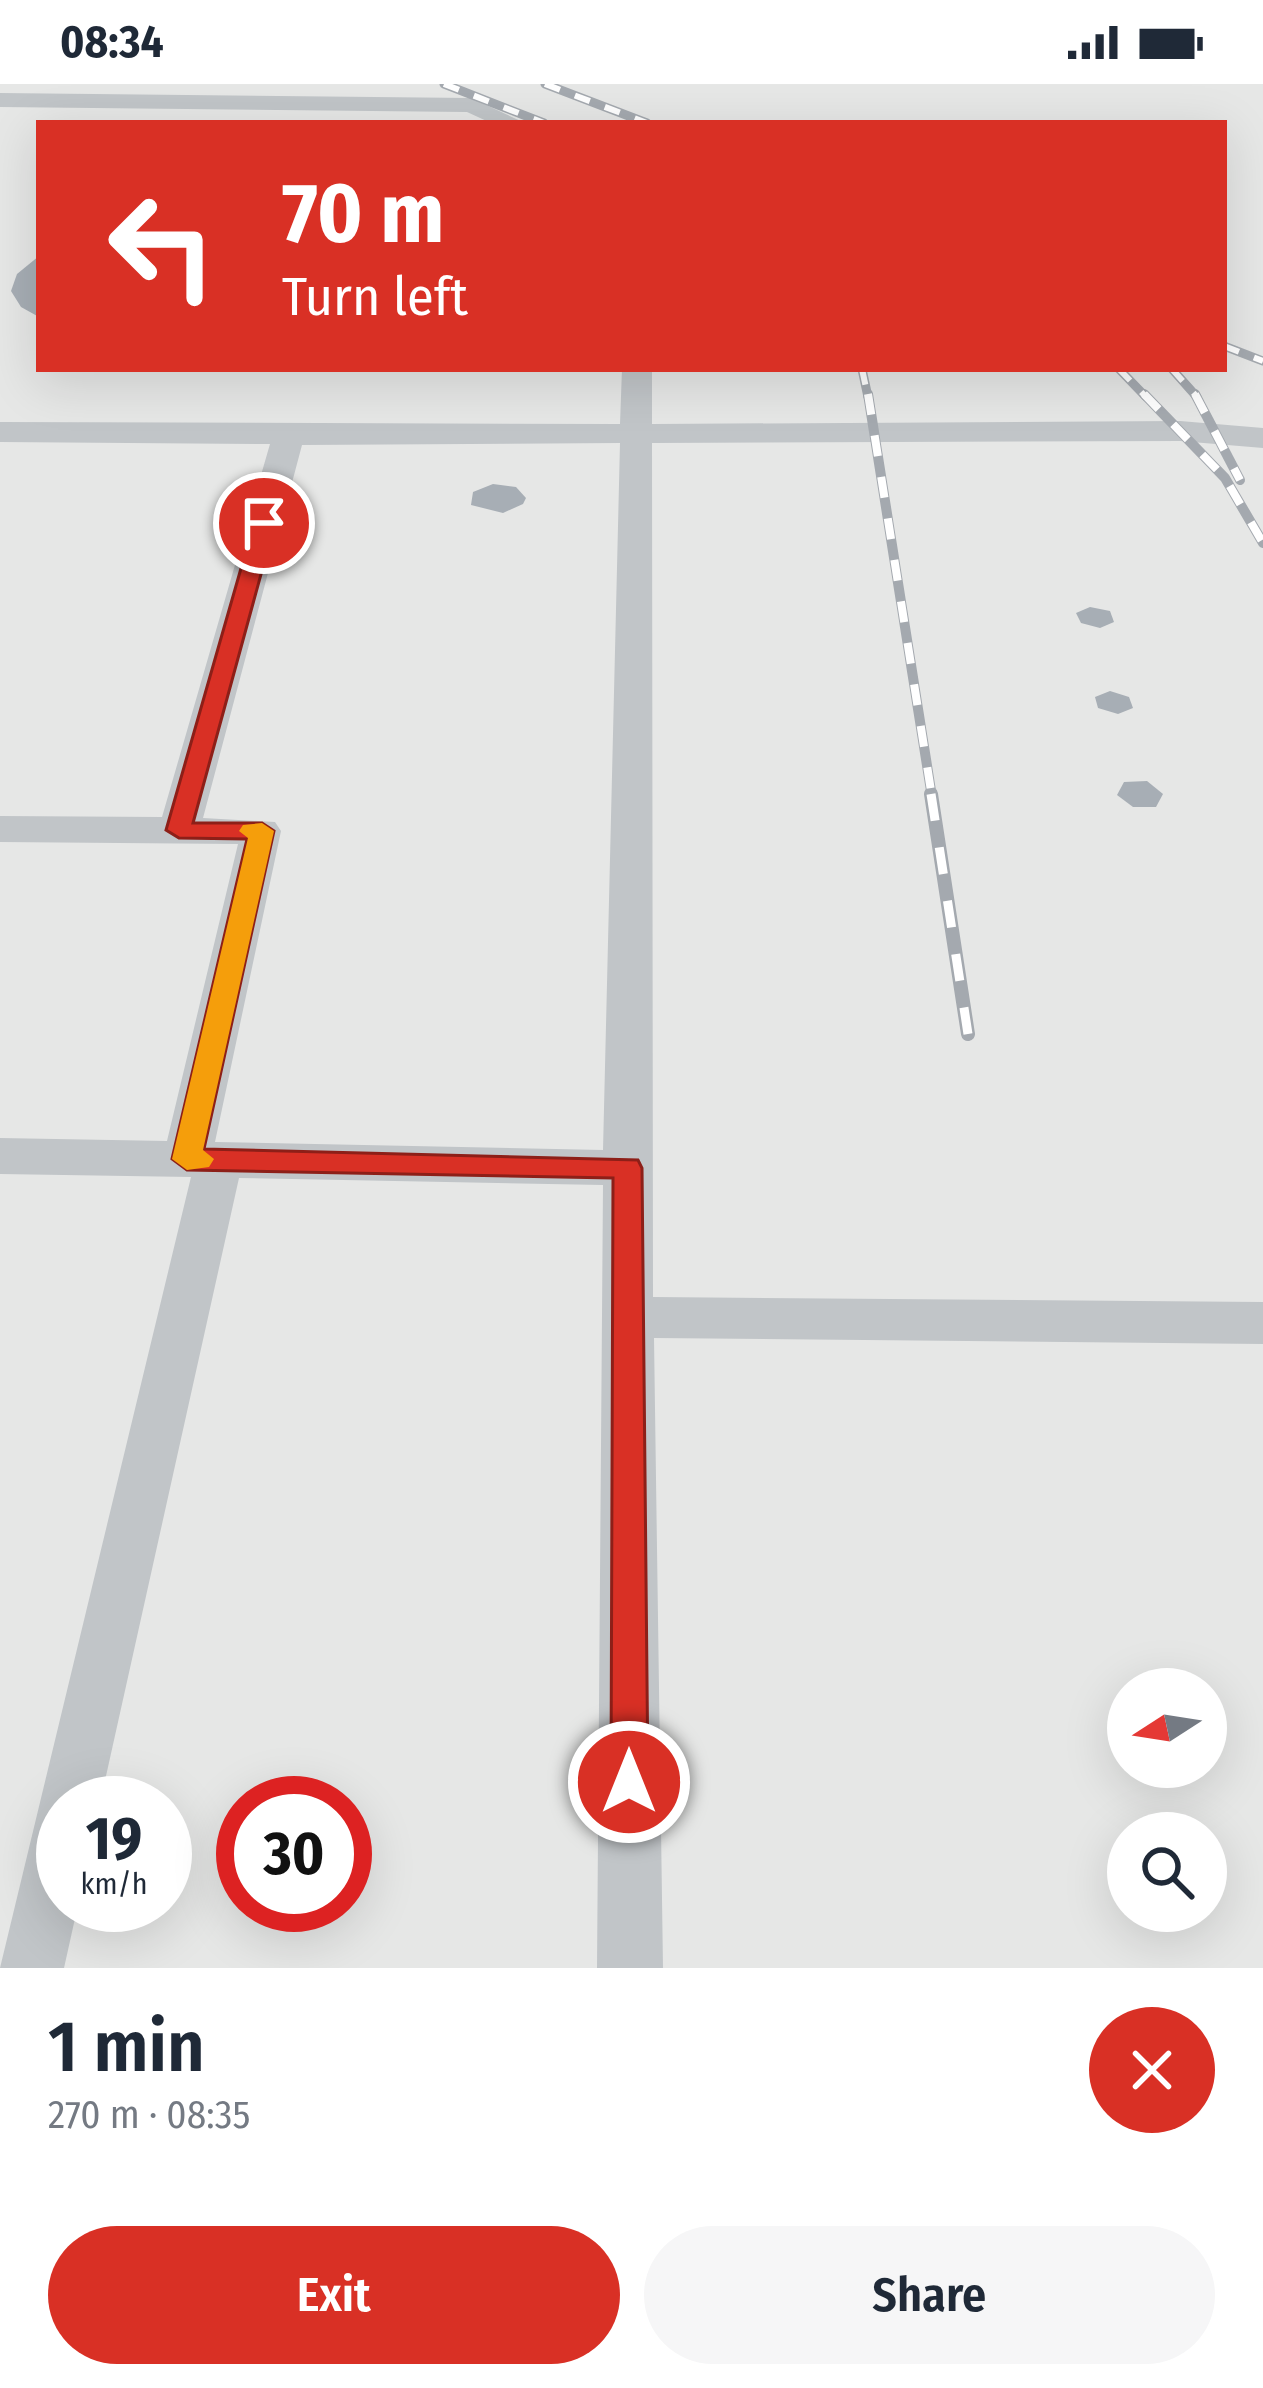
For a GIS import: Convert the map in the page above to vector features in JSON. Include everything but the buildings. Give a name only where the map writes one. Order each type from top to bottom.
[{"type":"street","points":[[0,100],[471,105],[505,120]]},
{"type":"street","points":[[630,1968],[627,1168],[637,372]]},
{"type":"street","points":[[0,432],[1180,430],[1263,438]]},
{"type":"street","points":[[179,830],[289,435]]},
{"type":"street","points":[[0,829],[262,831],[203,1159],[75,1776]]},
{"type":"street","points":[[0,1156],[627,1168]]},
{"type":"street","points":[[628,1317],[1263,1323]]},
{"type":"street","points":[[31,1968],[39,1932]]},
{"type":"shaded area","points":[[0,84],[1263,84],[1263,1968],[0,1968]]},
{"type":"railway","points":[[444,84],[536,120]]},
{"type":"railway","points":[[545,84],[639,120]]},
{"type":"railway","points":[[1227,347],[1263,361]]},
{"type":"railway","points":[[863,372],[868,397]]},
{"type":"railway","points":[[1122,372],[1146,397]]},
{"type":"railway","points":[[1175,372],[1196,396]]},
{"type":"railway","points":[[868,394],[932,797]]},
{"type":"railway","points":[[1144,394],[1225,478],[1263,543]]},
{"type":"railway","points":[[1196,396],[1240,480]]},
{"type":"railway","points":[[931,794],[968,1034]]},
{"type":"slow traffic","points":[[199,1159],[187,1159],[262,831],[252,831]]},
{"type":"route","points":[[264,523],[179,830],[262,831],[187,1159],[627,1168],[629,1782]]}]
